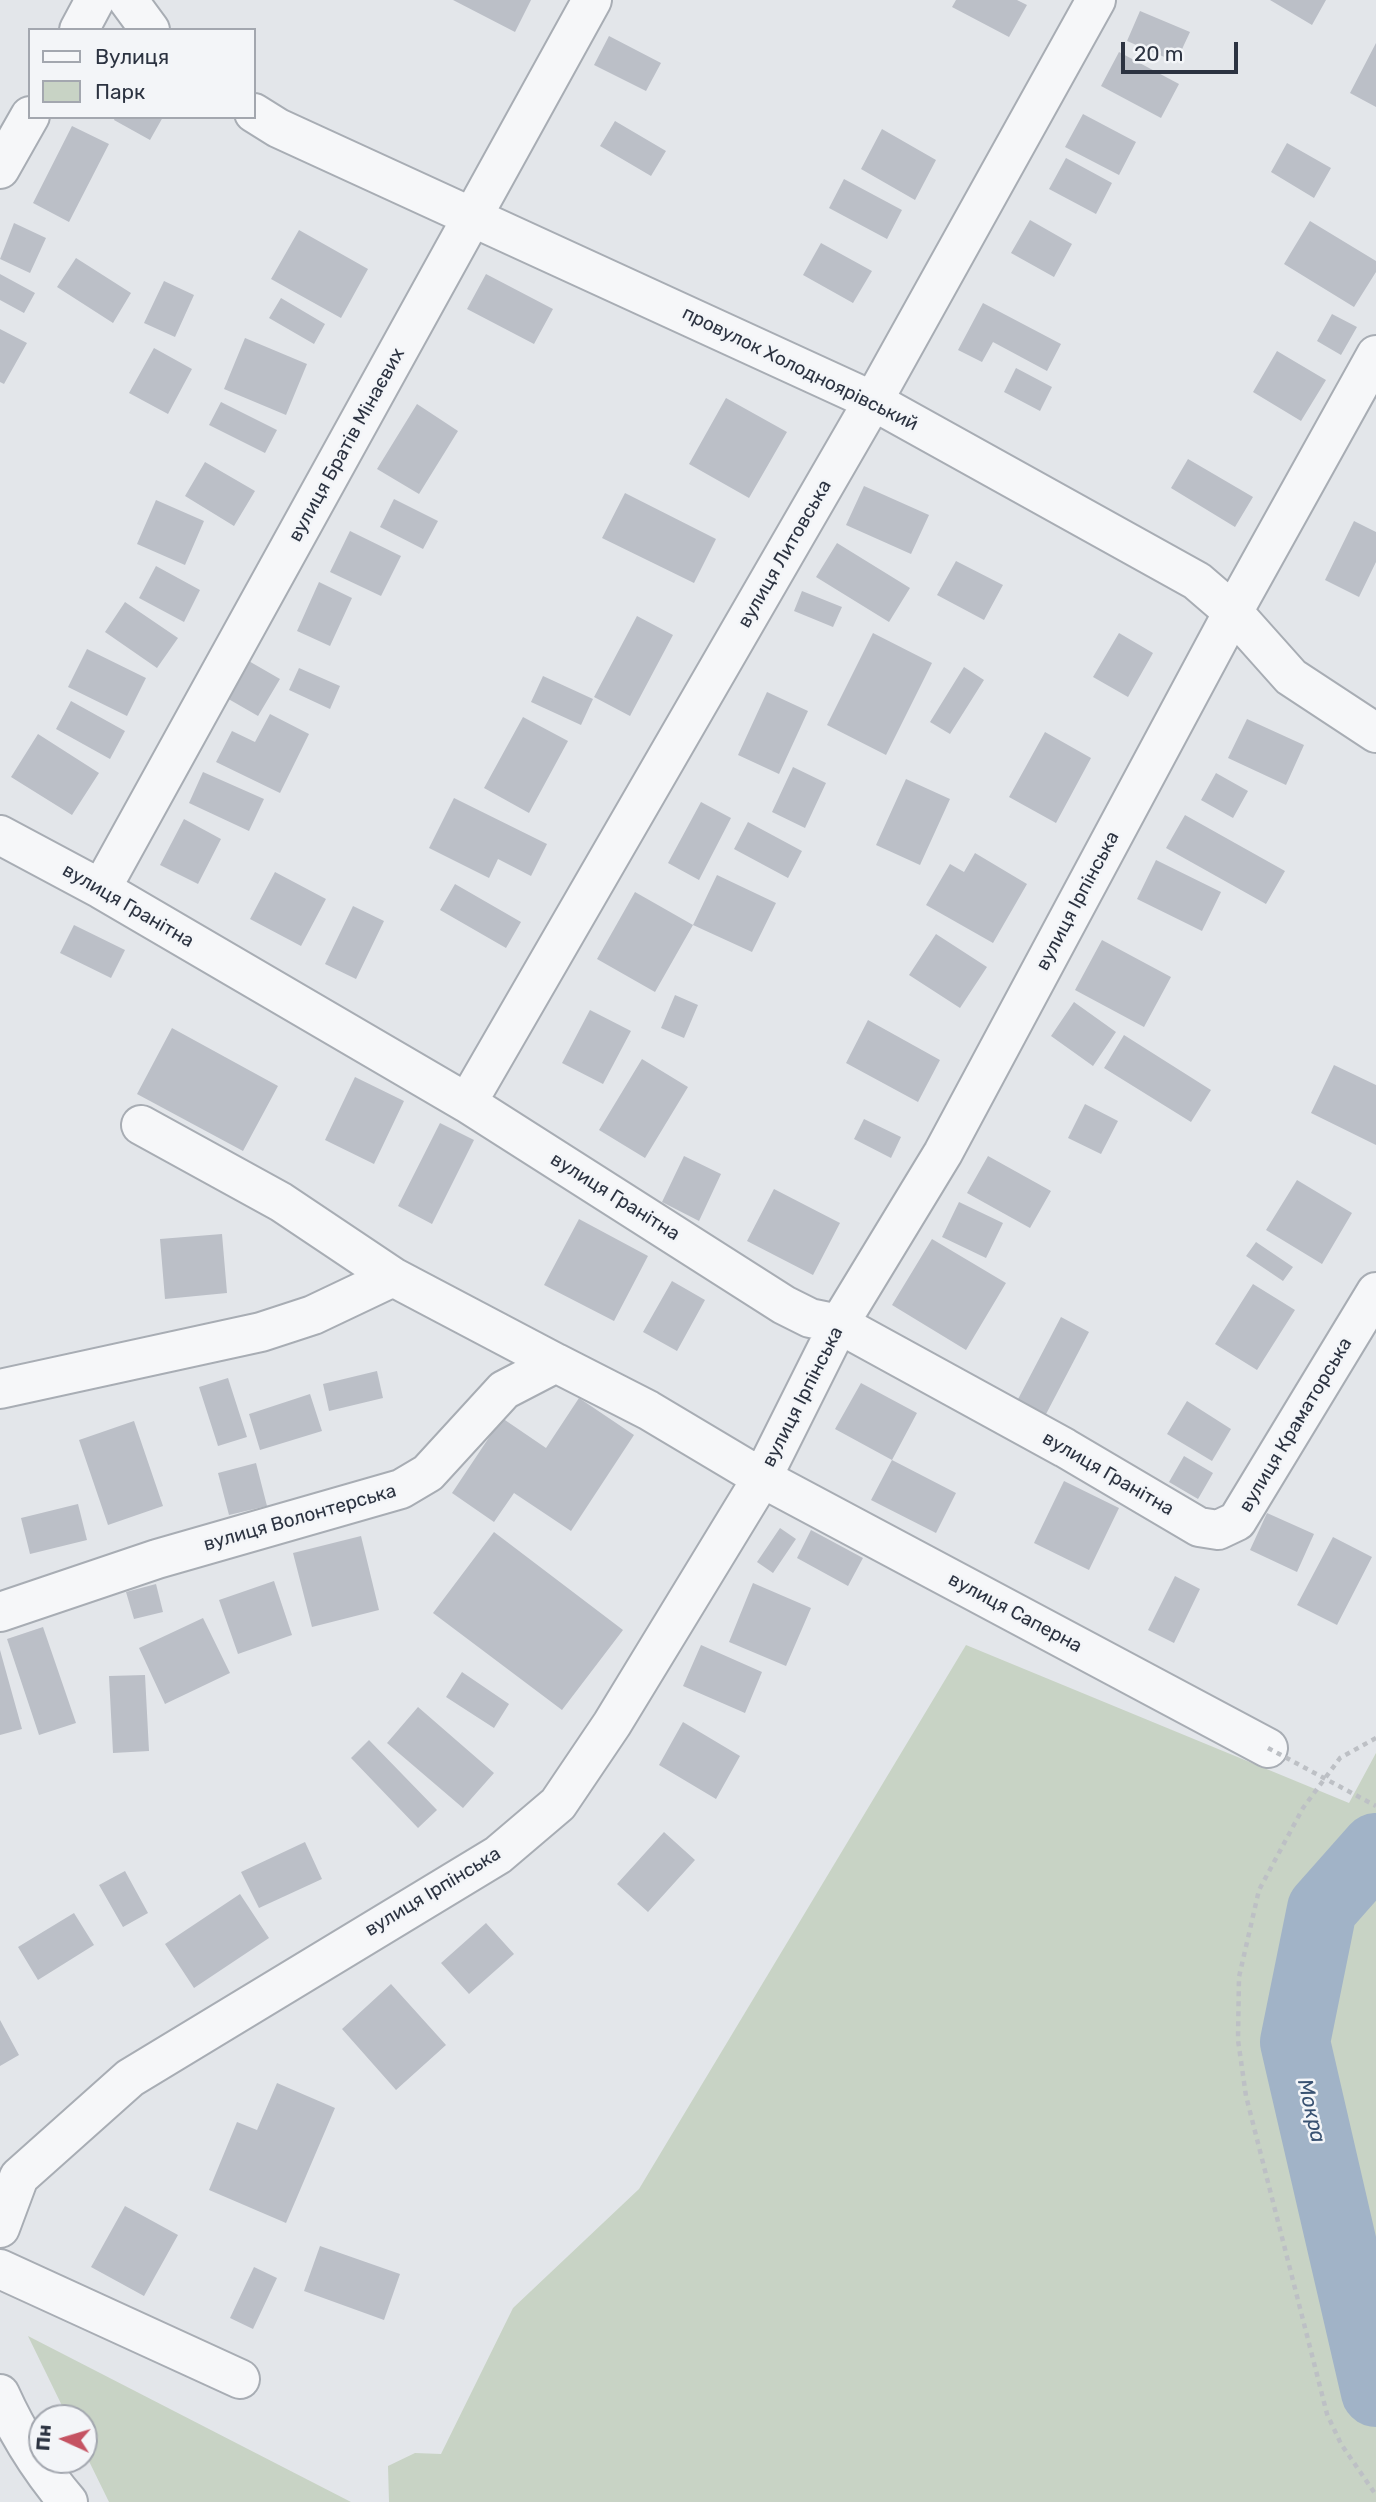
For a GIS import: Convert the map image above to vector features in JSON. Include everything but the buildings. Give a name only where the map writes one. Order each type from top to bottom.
[{"type":"street","points":[[80,28],[95,0]]},
{"type":"street","points":[[128,0],[149,28]]},
{"type":"street","name":"вулиця Братів Мінаєвих","points":[[101,889],[592,0]]},
{"type":"street","name":"вулиця Литовська","points":[[467,1103],[873,401],[1096,0]]},
{"type":"street","name":"провулок Холодноярівський","points":[[256,114],[278,128],[473,215],[873,401],[1197,582],[1233,612],[1291,677],[1376,733]]},
{"type":"street","points":[[0,169],[28,119]]},
{"type":"street","name":"вулиця Ірпінська","points":[[0,2228],[9,2166],[130,2078],[498,1855],[558,1804],[612,1724],[762,1478],[839,1324],[943,1153],[1233,612],[1376,355]]},
{"type":"street","name":"вулиця Гранітна","points":[[0,835],[101,889],[467,1103],[784,1305],[810,1318],[839,1324],[1065,1448],[1199,1527],[1218,1530],[1237,1521]]},
{"type":"street","points":[[141,1125],[281,1202],[393,1277],[556,1363]]},
{"type":"street","points":[[0,1389],[261,1332],[313,1315],[393,1277]]},
{"type":"street","name":"вулиця Краматорська","points":[[1237,1521],[1376,1293]]},
{"type":"street","name":"вулиця Саперна","points":[[556,1363],[648,1410],[762,1478],[1268,1748]]},
{"type":"street","name":"вулиця Волонтерська","points":[[0,1612],[157,1559],[401,1489],[428,1473],[504,1390],[556,1363]]},
{"type":"street","points":[[0,2269],[240,2379]]},
{"type":"street","points":[[0,2394],[16,2430],[40,2470],[68,2502]]},
{"type":"path","points":[[1376,1738],[1340,1758],[1303,1808],[1259,1889],[1239,1977],[1238,2040],[1246,2096],[1327,2414],[1341,2444],[1376,2494]]},
{"type":"path","points":[[1268,1748],[1376,1806]]},
{"type":"green space","points":[[966,1645],[1349,1803],[1376,1753],[1376,2502],[389,2502],[388,2466],[415,2453],[441,2454],[513,2308],[639,2189]]},
{"type":"green space","points":[[28,2336],[351,2502],[109,2502],[95,2474],[98,2474],[98,2404],[61,2404]]},
{"type":"waterway","name":"Мокра","points":[[1376,1848],[1322,1909],[1295,2042],[1376,2392]]}]
